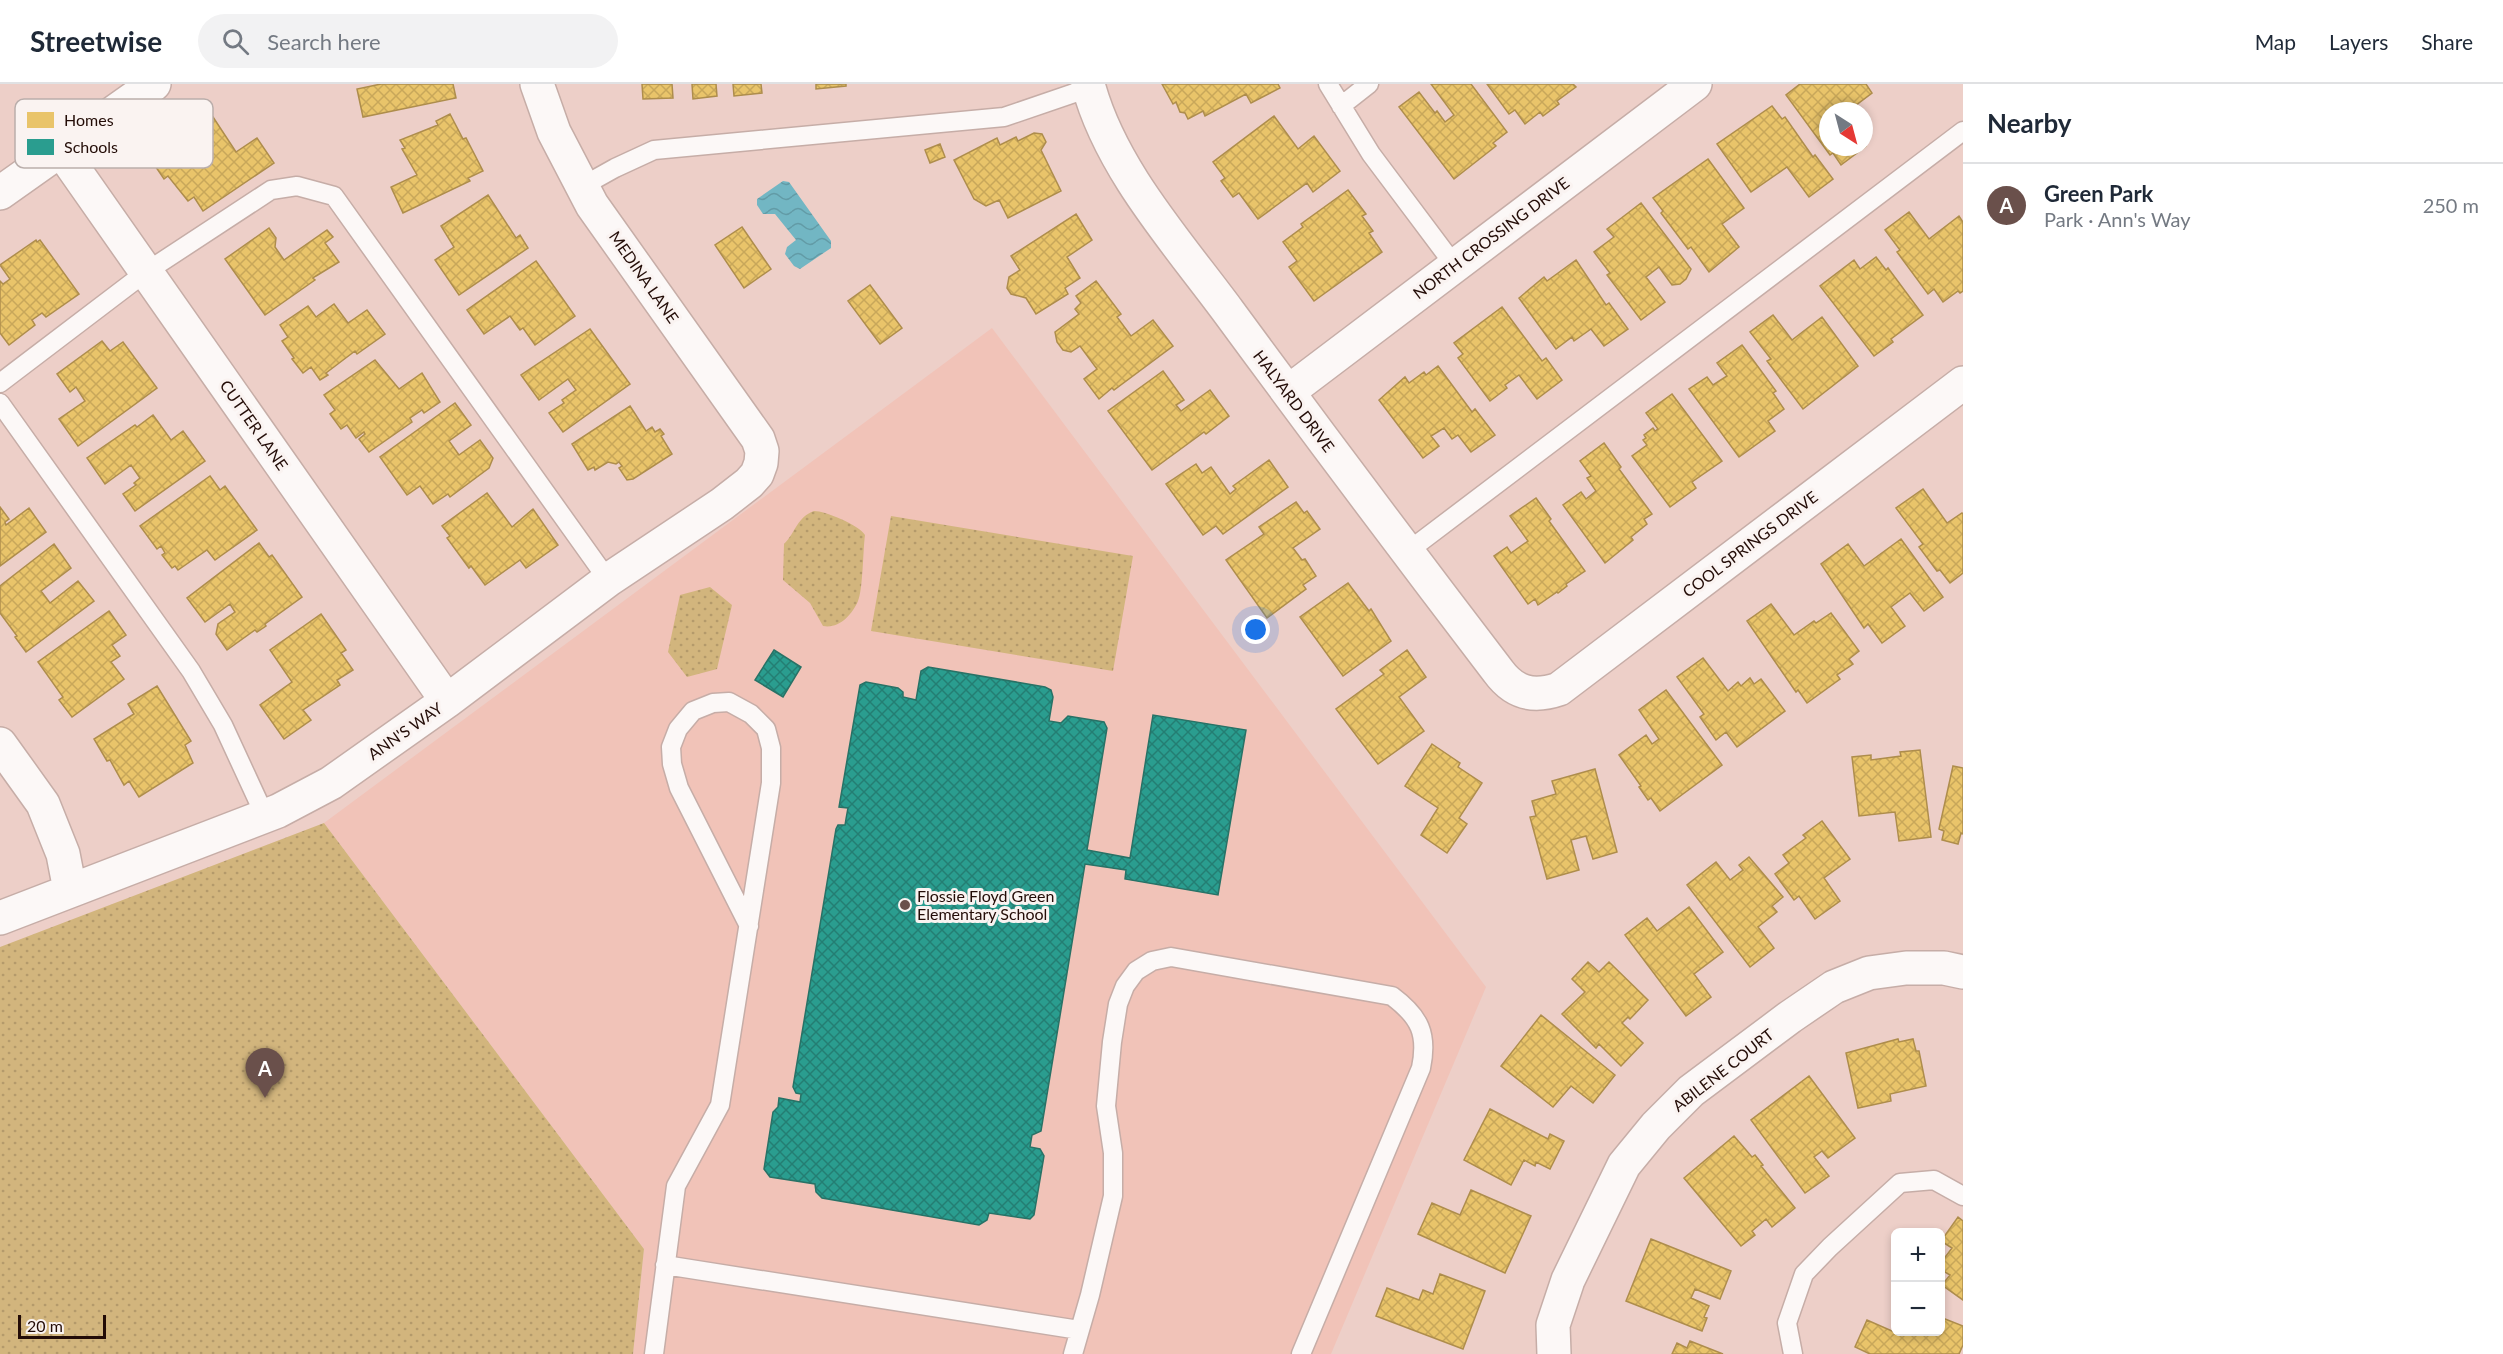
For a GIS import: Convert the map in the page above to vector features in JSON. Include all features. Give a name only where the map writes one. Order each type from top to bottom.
[{"type":"street","points":[[132,99],[154,84]]},
{"type":"street","name":"MEDINA LANE","points":[[537,84],[554,132],[581,187],[758,439],[762,451],[761,463]]},
{"type":"street","name":"NORTH CROSSING DRIVE","points":[[1288,393],[1695,84]]},
{"type":"street","name":"HALYARD DRIVE","points":[[1088,86],[1107,136],[1135,184],[1288,393],[1506,682],[1518,690],[1531,694]]},
{"type":"street","points":[[0,192],[33,168]]},
{"type":"street","name":"CUTTER LANE","points":[[73,168],[447,701]]},
{"type":"street","name":"COOL SPRINGS DRIVE","points":[[1531,694],[1545,694],[1558,689],[1963,383]]},
{"type":"street","name":"ANN'S WAY","points":[[0,918],[265,816],[331,783],[447,701],[608,580],[722,504],[750,483],[761,463]]},
{"type":"street","points":[[0,744],[43,804],[63,854],[70,891]]},
{"type":"street","name":"ABILENE COURT","points":[[1554,1354],[1553,1325],[1568,1280],[1624,1165],[1656,1126],[1691,1091],[1834,987],[1869,973],[1906,968],[1944,968],[1963,972]]},
{"type":"lane","points":[[1328,84],[1371,154],[1455,266]]},
{"type":"lane","points":[[1341,106],[1369,84]]},
{"type":"lane","points":[[581,187],[654,150],[1004,117],[1088,86]]},
{"type":"lane","points":[[1407,552],[1963,130]]},
{"type":"lane","points":[[0,383],[146,272],[271,190],[297,186],[334,196],[608,580]]},
{"type":"lane","points":[[0,403],[191,671],[223,725],[265,816]]},
{"type":"lane","points":[[654,1354],[676,1186],[720,1105],[771,783],[771,748],[766,729],[751,714],[729,702],[713,703],[693,711],[678,729],[671,747],[672,764],[679,788],[748,926]]},
{"type":"lane","points":[[1073,1354],[1090,1295],[1113,1196],[1113,1153],[1106,1106],[1118,1004],[1125,986],[1136,971],[1152,961],[1171,957],[1392,996],[1409,1008],[1421,1029],[1425,1047],[1421,1068],[1301,1354]]},
{"type":"lane","points":[[1793,1354],[1787,1323],[1804,1274],[1830,1247],[1900,1183],[1934,1180],[1963,1196]]},
{"type":"lane","points":[[665,1265],[1079,1330]]},
{"type":"shaded area","name":"Flossie Floyd Green Elementary School","points":[[992,328],[1486,987],[1331,1354],[633,1354],[644,1249],[324,823]]},
{"type":"shaded area","points":[[814,511],[841,519],[865,535],[860,596],[844,620],[829,626],[823,626],[810,603],[783,580],[784,544],[800,521]]},
{"type":"shaded area","points":[[891,516],[1133,556],[1113,671],[871,631]]},
{"type":"shaded area","points":[[710,587],[732,605],[717,669],[687,677],[668,652],[680,595]]},
{"type":"shaded area","points":[[324,823],[644,1249],[633,1354],[0,1354],[0,947]]},
{"type":"water","points":[[783,181],[789,182],[831,241],[831,248],[800,269],[794,266],[785,254],[787,247],[796,240],[775,214],[763,214],[757,205],[757,199]]},
{"type":"building: Homes","points":[[381,84],[453,84],[456,98],[363,117],[357,89]]},
{"type":"building: Homes","points":[[642,84],[672,84],[673,98],[643,99]]},
{"type":"building: Homes","points":[[692,84],[716,84],[717,96],[693,99]]},
{"type":"building: Homes","points":[[733,84],[761,84],[762,93],[734,96]]},
{"type":"building: Homes","points":[[816,84],[846,84],[846,86],[816,89]]},
{"type":"building: Homes","points":[[1162,84],[1278,84],[1280,88],[1251,103],[1246,94],[1205,116],[1203,111],[1188,119],[1185,113],[1180,112],[1176,102],[1173,104]]},
{"type":"building: Homes","points":[[1431,84],[1471,84],[1507,132],[1493,143],[1496,146],[1454,179],[1399,107],[1419,92],[1445,122],[1454,115]]},
{"type":"building: Homes","points":[[1487,84],[1573,84],[1576,87],[1557,101],[1559,104],[1543,116],[1540,112],[1525,124],[1515,110],[1509,114]]},
{"type":"building: Homes","points":[[1800,84],[1866,84],[1872,93],[1860,102],[1819,102],[1819,140],[1786,95]]},
{"type":"building: Homes","points":[[1772,106],[1782,119],[1785,117],[1813,157],[1815,155],[1833,179],[1809,197],[1787,167],[1751,192],[1717,144]]},
{"type":"building: Homes","points":[[450,114],[463,139],[466,138],[483,171],[468,178],[470,181],[403,213],[391,187],[417,175],[402,149],[405,148],[400,140],[438,125],[436,121]]},
{"type":"building: Homes","points":[[1274,116],[1298,149],[1314,136],[1340,171],[1313,192],[1307,183],[1258,219],[1239,193],[1233,197],[1221,181],[1225,178],[1213,162]]},
{"type":"building: Homes","points":[[213,117],[236,152],[257,138],[274,163],[203,211],[194,197],[188,201],[168,176],[164,179],[156,168],[213,168]]},
{"type":"building: Homes","points":[[1034,133],[1042,134],[1046,142],[1041,150],[1061,191],[1008,218],[999,200],[986,206],[974,199],[954,160],[997,138],[1000,145],[1016,137],[1018,141]]},
{"type":"building: Homes","points":[[940,144],[945,157],[930,163],[925,150]]},
{"type":"building: Homes","points":[[1835,156],[1853,156],[1841,165]]},
{"type":"building: Homes","points":[[1708,159],[1744,208],[1722,224],[1739,247],[1709,272],[1691,247],[1688,249],[1661,213],[1663,211],[1653,198]]},
{"type":"building: Homes","points":[[1348,190],[1366,214],[1362,216],[1373,231],[1369,233],[1382,252],[1314,301],[1289,267],[1297,261],[1283,242],[1303,227],[1301,224]]},
{"type":"building: Homes","points":[[488,195],[516,238],[520,235],[528,248],[459,295],[435,260],[454,247],[441,226]]},
{"type":"building: Homes","points":[[1641,203],[1691,269],[1686,279],[1680,284],[1672,285],[1659,267],[1646,277],[1665,302],[1641,320],[1607,275],[1610,273],[1594,252],[1614,237],[1607,229]]},
{"type":"building: Homes","points":[[1909,212],[1929,239],[1959,216],[1963,222],[1963,291],[1960,293],[1958,291],[1943,302],[1934,289],[1928,294],[1897,252],[1900,250],[1885,230]]},
{"type":"building: Homes","points":[[1076,214],[1092,240],[1067,257],[1080,278],[1065,288],[1068,294],[1036,314],[1026,298],[1011,294],[1007,288],[1009,277],[1020,270],[1011,256]]},
{"type":"building: Homes","points":[[742,227],[771,269],[744,288],[715,245]]},
{"type":"building: Homes","points":[[269,228],[276,238],[275,247],[284,260],[327,230],[333,237],[325,243],[339,262],[313,278],[315,280],[265,315],[225,259]]},
{"type":"building: Homes","points":[[36,240],[37,242],[40,240],[79,294],[46,317],[42,313],[32,320],[35,325],[9,345],[0,333],[0,281],[3,284],[10,279],[0,265]]},
{"type":"building: Homes","points":[[1876,257],[1886,270],[1888,268],[1923,315],[1891,339],[1893,342],[1874,356],[1820,286],[1854,260],[1860,269]]},
{"type":"building: Homes","points":[[1576,260],[1606,305],[1609,303],[1628,329],[1604,346],[1591,329],[1574,341],[1572,337],[1556,349],[1519,298],[1544,277],[1547,281]]},
{"type":"building: Homes","points":[[536,261],[575,316],[535,345],[523,328],[520,330],[510,316],[484,334],[467,310]]},
{"type":"building: Homes","points":[[1096,281],[1121,314],[1117,317],[1131,336],[1153,320],[1173,346],[1099,399],[1084,379],[1097,369],[1080,346],[1071,352],[1063,350],[1057,342],[1055,332],[1079,314],[1075,309],[1081,303],[1076,296]]},
{"type":"building: Homes","points":[[870,285],[902,328],[880,344],[848,301]]},
{"type":"building: Homes","points":[[334,304],[348,323],[367,310],[385,334],[357,354],[355,351],[320,380],[311,367],[303,373],[292,359],[294,358],[282,341],[288,337],[280,325],[308,306],[316,317]]},
{"type":"building: Homes","points":[[1502,307],[1542,361],[1546,358],[1562,380],[1537,399],[1519,375],[1505,385],[1507,388],[1490,401],[1458,358],[1463,354],[1454,343]]},
{"type":"building: Homes","points":[[1773,315],[1792,340],[1822,317],[1858,366],[1803,409],[1767,361],[1771,359],[1750,332]]},
{"type":"building: Homes","points":[[590,329],[630,384],[563,432],[549,413],[564,403],[562,400],[576,390],[568,379],[539,400],[521,375]]},
{"type":"building: Homes","points":[[102,341],[110,351],[123,342],[157,388],[78,446],[59,419],[85,401],[76,387],[70,392],[57,374]]},
{"type":"building: Homes","points":[[1742,345],[1776,391],[1773,393],[1784,409],[1768,421],[1775,431],[1739,457],[1689,389],[1707,377],[1713,385],[1727,376],[1717,363]]},
{"type":"building: Homes","points":[[375,360],[399,389],[422,373],[440,402],[424,413],[422,410],[410,418],[412,422],[369,452],[359,439],[365,434],[364,432],[356,438],[347,425],[341,429],[330,414],[335,410],[324,395]]},
{"type":"building: Homes","points":[[1438,366],[1472,412],[1475,409],[1495,435],[1471,452],[1458,435],[1452,439],[1444,428],[1431,436],[1439,446],[1423,458],[1379,400],[1405,377],[1409,383],[1424,372],[1426,375]]},
{"type":"building: Homes","points":[[1163,371],[1184,400],[1176,405],[1181,411],[1210,390],[1229,416],[1152,470],[1108,411]]},
{"type":"building: Homes","points":[[1672,394],[1722,461],[1692,482],[1696,488],[1670,507],[1632,456],[1647,445],[1643,440],[1646,438],[1644,435],[1653,428],[1655,431],[1658,429],[1646,413]]},
{"type":"building: Homes","points":[[455,403],[471,425],[449,441],[459,455],[480,440],[493,458],[489,468],[450,497],[448,494],[433,504],[420,486],[407,495],[380,457]]},
{"type":"building: Homes","points":[[630,406],[646,431],[652,427],[655,432],[660,429],[664,434],[661,436],[672,454],[633,479],[627,480],[619,468],[622,466],[619,462],[616,464],[608,462],[595,470],[594,467],[588,470],[572,444]]},
{"type":"building: Homes","points":[[153,415],[171,440],[183,431],[205,461],[135,511],[123,494],[136,485],[134,483],[140,478],[131,465],[105,484],[87,458]]},
{"type":"building: Homes","points":[[1604,443],[1621,467],[1619,469],[1652,514],[1644,519],[1647,524],[1631,537],[1633,540],[1605,563],[1563,505],[1581,492],[1586,499],[1596,491],[1587,478],[1591,476],[1580,461]]},
{"type":"building: Homes","points":[[1269,460],[1288,487],[1223,534],[1216,526],[1203,535],[1166,484],[1196,464],[1202,473],[1211,467],[1230,494],[1236,489],[1233,486]]},
{"type":"building: Homes","points":[[210,476],[220,490],[225,486],[257,530],[215,560],[207,550],[178,570],[175,566],[172,568],[162,555],[165,553],[161,546],[157,549],[140,526]]},
{"type":"building: Homes","points":[[1923,489],[1947,523],[1963,514],[1963,573],[1950,583],[1940,570],[1937,571],[1919,547],[1923,544],[1896,508]]},
{"type":"building: Homes","points":[[487,493],[512,527],[533,509],[558,545],[526,568],[520,560],[485,585],[447,538],[450,536],[442,526]]},
{"type":"building: Homes","points":[[1536,498],[1551,519],[1549,521],[1585,571],[1566,584],[1567,586],[1558,593],[1538,605],[1535,599],[1528,604],[1494,556],[1507,547],[1511,553],[1528,541],[1510,516]]},
{"type":"building: Homes","points":[[1296,502],[1304,513],[1307,511],[1320,529],[1293,548],[1302,560],[1305,559],[1316,576],[1303,585],[1306,589],[1267,618],[1226,560],[1264,534],[1259,527]]},
{"type":"building: Homes","points":[[0,507],[9,519],[5,522],[6,525],[29,508],[46,532],[0,566]]},
{"type":"building: Homes","points":[[1901,539],[1943,597],[1924,611],[1910,593],[1891,607],[1905,626],[1882,643],[1868,624],[1864,628],[1821,564],[1848,544],[1864,566]]},
{"type":"building: Homes","points":[[259,543],[269,557],[272,555],[302,597],[265,624],[266,626],[257,632],[255,630],[227,650],[216,634],[218,624],[235,612],[230,604],[205,622],[187,598]]},
{"type":"building: Homes","points":[[54,544],[71,568],[41,591],[50,603],[78,581],[94,601],[26,652],[0,613],[0,586]]},
{"type":"building: Homes","points":[[1348,583],[1369,611],[1371,609],[1391,641],[1343,676],[1300,617]]},
{"type":"building: Homes","points":[[1771,604],[1794,635],[1814,621],[1816,623],[1831,613],[1859,651],[1849,659],[1853,664],[1837,675],[1840,679],[1807,703],[1798,690],[1796,692],[1747,621]]},
{"type":"building: Homes","points":[[109,611],[126,635],[112,645],[120,656],[111,662],[124,679],[72,717],[59,700],[63,697],[38,662]]},
{"type":"building: Homes","points":[[321,614],[346,650],[341,653],[353,670],[337,680],[340,685],[303,710],[311,720],[284,739],[260,705],[292,682],[270,650]]},
{"type":"building: Homes","points":[[1407,650],[1426,677],[1399,697],[1424,731],[1378,764],[1336,709],[1384,674],[1380,670]]},
{"type":"building: Homes","points":[[1703,658],[1728,691],[1738,682],[1741,686],[1750,678],[1754,684],[1761,679],[1785,711],[1737,747],[1726,732],[1716,740],[1700,717],[1704,714],[1677,677]]},
{"type":"building: Homes","points":[[157,686],[191,741],[185,745],[193,763],[139,797],[129,781],[124,785],[110,760],[107,761],[94,739],[134,714],[128,704]]},
{"type":"building: Homes","points":[[1666,690],[1722,765],[1660,811],[1651,798],[1648,800],[1619,755],[1646,735],[1652,744],[1659,739],[1639,710]]},
{"type":"building: Homes","points":[[1432,744],[1460,763],[1458,767],[1482,783],[1459,818],[1467,824],[1447,853],[1421,835],[1438,808],[1405,786]]},
{"type":"building: Homes","points":[[1920,750],[1931,837],[1899,841],[1895,812],[1859,816],[1852,757],[1871,755],[1871,760],[1901,756],[1900,752]]},
{"type":"building: Homes","points":[[1953,766],[1963,768],[1963,834],[1961,833],[1958,844],[1942,840],[1944,831],[1939,829]]},
{"type":"building: Homes","points":[[1595,769],[1617,852],[1593,859],[1586,836],[1571,840],[1579,870],[1547,879],[1530,817],[1536,816],[1532,801],[1556,794],[1552,781]]},
{"type":"building: Homes","points":[[1822,821],[1850,859],[1824,878],[1840,901],[1815,919],[1799,896],[1794,900],[1775,874],[1789,863],[1783,855],[1806,838],[1803,835]]},
{"type":"building: Homes","points":[[1749,857],[1783,897],[1772,906],[1777,912],[1758,927],[1774,948],[1750,967],[1687,885],[1716,862],[1730,880],[1743,870],[1739,865]]},
{"type":"building: Homes","points":[[1689,907],[1723,952],[1694,974],[1711,997],[1686,1016],[1625,935],[1647,918],[1657,931]]},
{"type":"building: Homes","points":[[1588,962],[1599,972],[1609,962],[1648,1000],[1630,1019],[1628,1017],[1622,1023],[1643,1043],[1621,1066],[1599,1044],[1596,1048],[1562,1014],[1585,992],[1572,979]]},
{"type":"building: Homes","points":[[1541,1015],[1615,1075],[1593,1103],[1571,1086],[1553,1107],[1501,1066]]},
{"type":"building: Homes","points":[[1898,1039],[1899,1042],[1913,1039],[1916,1051],[1919,1051],[1926,1086],[1890,1094],[1891,1101],[1858,1108],[1846,1053]]},
{"type":"building: Homes","points":[[1809,1076],[1855,1138],[1828,1158],[1822,1151],[1814,1157],[1829,1176],[1805,1193],[1751,1120]]},
{"type":"building: Homes","points":[[1490,1109],[1548,1139],[1550,1134],[1564,1141],[1550,1169],[1536,1162],[1535,1166],[1524,1160],[1511,1185],[1464,1160]]},
{"type":"building: Homes","points":[[1734,1136],[1752,1157],[1755,1155],[1763,1165],[1761,1166],[1795,1208],[1772,1227],[1766,1219],[1752,1231],[1755,1235],[1741,1246],[1684,1178]]},
{"type":"building: Homes","points":[[1471,1190],[1531,1216],[1505,1273],[1418,1234],[1432,1203],[1460,1215]]},
{"type":"building: Homes","points":[[1958,1217],[1963,1221],[1963,1300],[1945,1287],[1945,1281],[1950,1275],[1945,1272],[1945,1257],[1952,1248],[1945,1244],[1945,1235]]},
{"type":"building: Homes","points":[[1651,1239],[1731,1271],[1720,1299],[1695,1289],[1691,1298],[1709,1306],[1704,1317],[1707,1318],[1702,1331],[1626,1301]]},
{"type":"building: Homes","points":[[1440,1274],[1485,1291],[1463,1349],[1376,1316],[1387,1288],[1419,1300],[1423,1290],[1433,1294]]},
{"type":"building: Homes","points":[[1945,1319],[1963,1326],[1963,1345],[1959,1354],[1870,1354],[1855,1347],[1867,1320],[1891,1331],[1891,1336],[1945,1336]]},
{"type":"building: Homes","points":[[1690,1341],[1723,1354],[1672,1354],[1677,1343],[1687,1348]]},
{"type":"building: Schools","points":[[774,650],[801,667],[783,697],[755,680]]},
{"type":"building: Schools","points":[[928,667],[1045,687],[1051,690],[1053,697],[1049,721],[1061,723],[1068,716],[1104,722],[1107,728],[1087,850],[1130,858],[1153,715],[1246,730],[1218,895],[1125,879],[1126,870],[1085,864],[1041,1131],[1032,1135],[1030,1147],[1040,1149],[1044,1156],[1034,1215],[1030,1219],[989,1213],[987,1220],[979,1225],[822,1198],[816,1192],[815,1184],[770,1177],[764,1169],[773,1112],[778,1107],[779,1098],[800,1102],[801,1094],[796,1093],[793,1087],[836,829],[838,825],[845,825],[848,808],[839,807],[860,685],[866,682],[898,688],[903,692],[903,697],[916,700],[921,671]]},
{"type":"place","name":"Flossie Floyd Green Elementary School","points":[[905,905]]},
{"type":"place","name":"Green Park","points":[[265,1098]]}]
